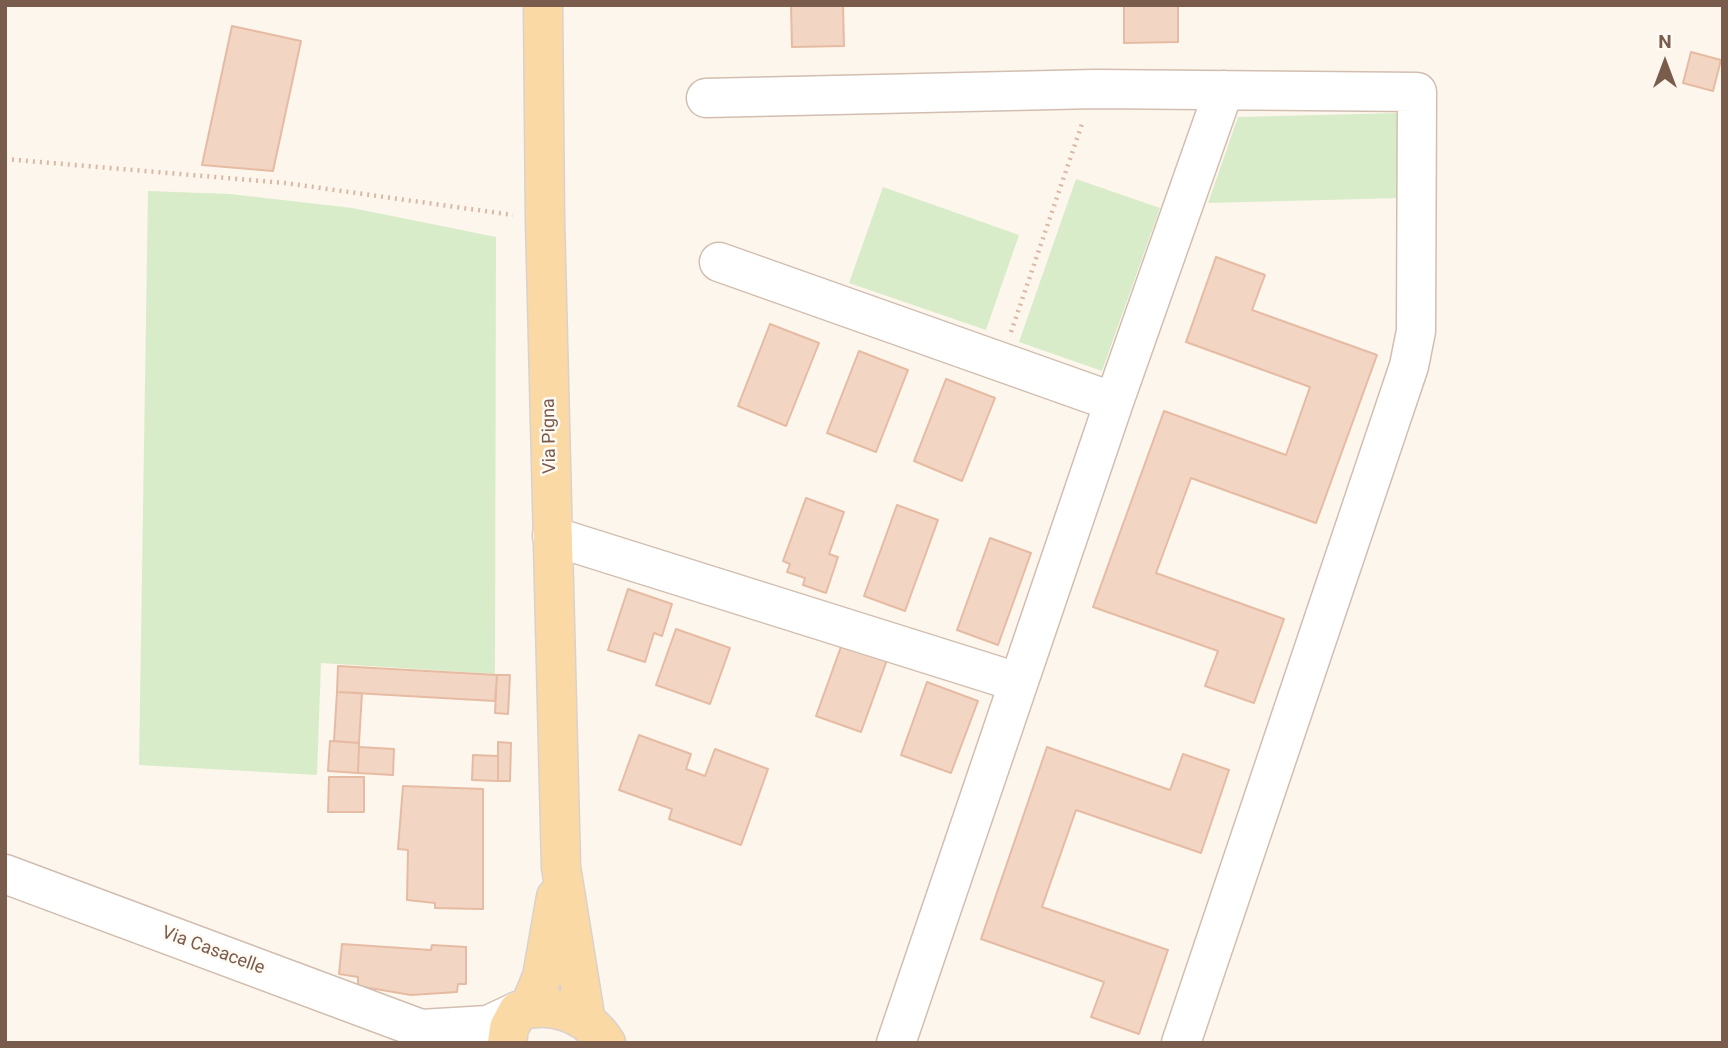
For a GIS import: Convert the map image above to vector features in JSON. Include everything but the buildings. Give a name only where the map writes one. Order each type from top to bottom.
[{"type":"main road","name":"Via Pigna","points":[[543,5],[545,220],[561,867],[596,1032]]},
{"type":"main road","name":"Via Pigna","points":[[518,1021],[542,977],[561,867]]},
{"type":"main road","points":[[518,1021],[537,1007],[557,1008],[596,1032]]},
{"type":"street","points":[[706,98],[1094,89],[1418,92],[1416,331],[1409,366],[1181,1043]]},
{"type":"street","points":[[896,1043],[1017,682],[1224,90]]},
{"type":"street","points":[[719,262],[1114,402]]},
{"type":"street","points":[[552,536],[1017,682]]},
{"type":"street","name":"Via Casacelle","points":[[5,874],[435,1036],[518,1021]]},
{"type":"path","points":[[1001,362],[1094,89]]},
{"type":"path","points":[[5,159],[285,183],[545,220]]},
{"type":"green space","points":[[1401,113],[1402,198],[1208,203],[1238,117]]},
{"type":"green space","points":[[1076,179],[1160,208],[1102,371],[1019,342]]},
{"type":"green space","points":[[883,187],[1019,235],[986,330],[849,283]]},
{"type":"green space","points":[[148,191],[230,194],[352,208],[496,237],[495,674],[321,663],[317,775],[139,765]]}]
